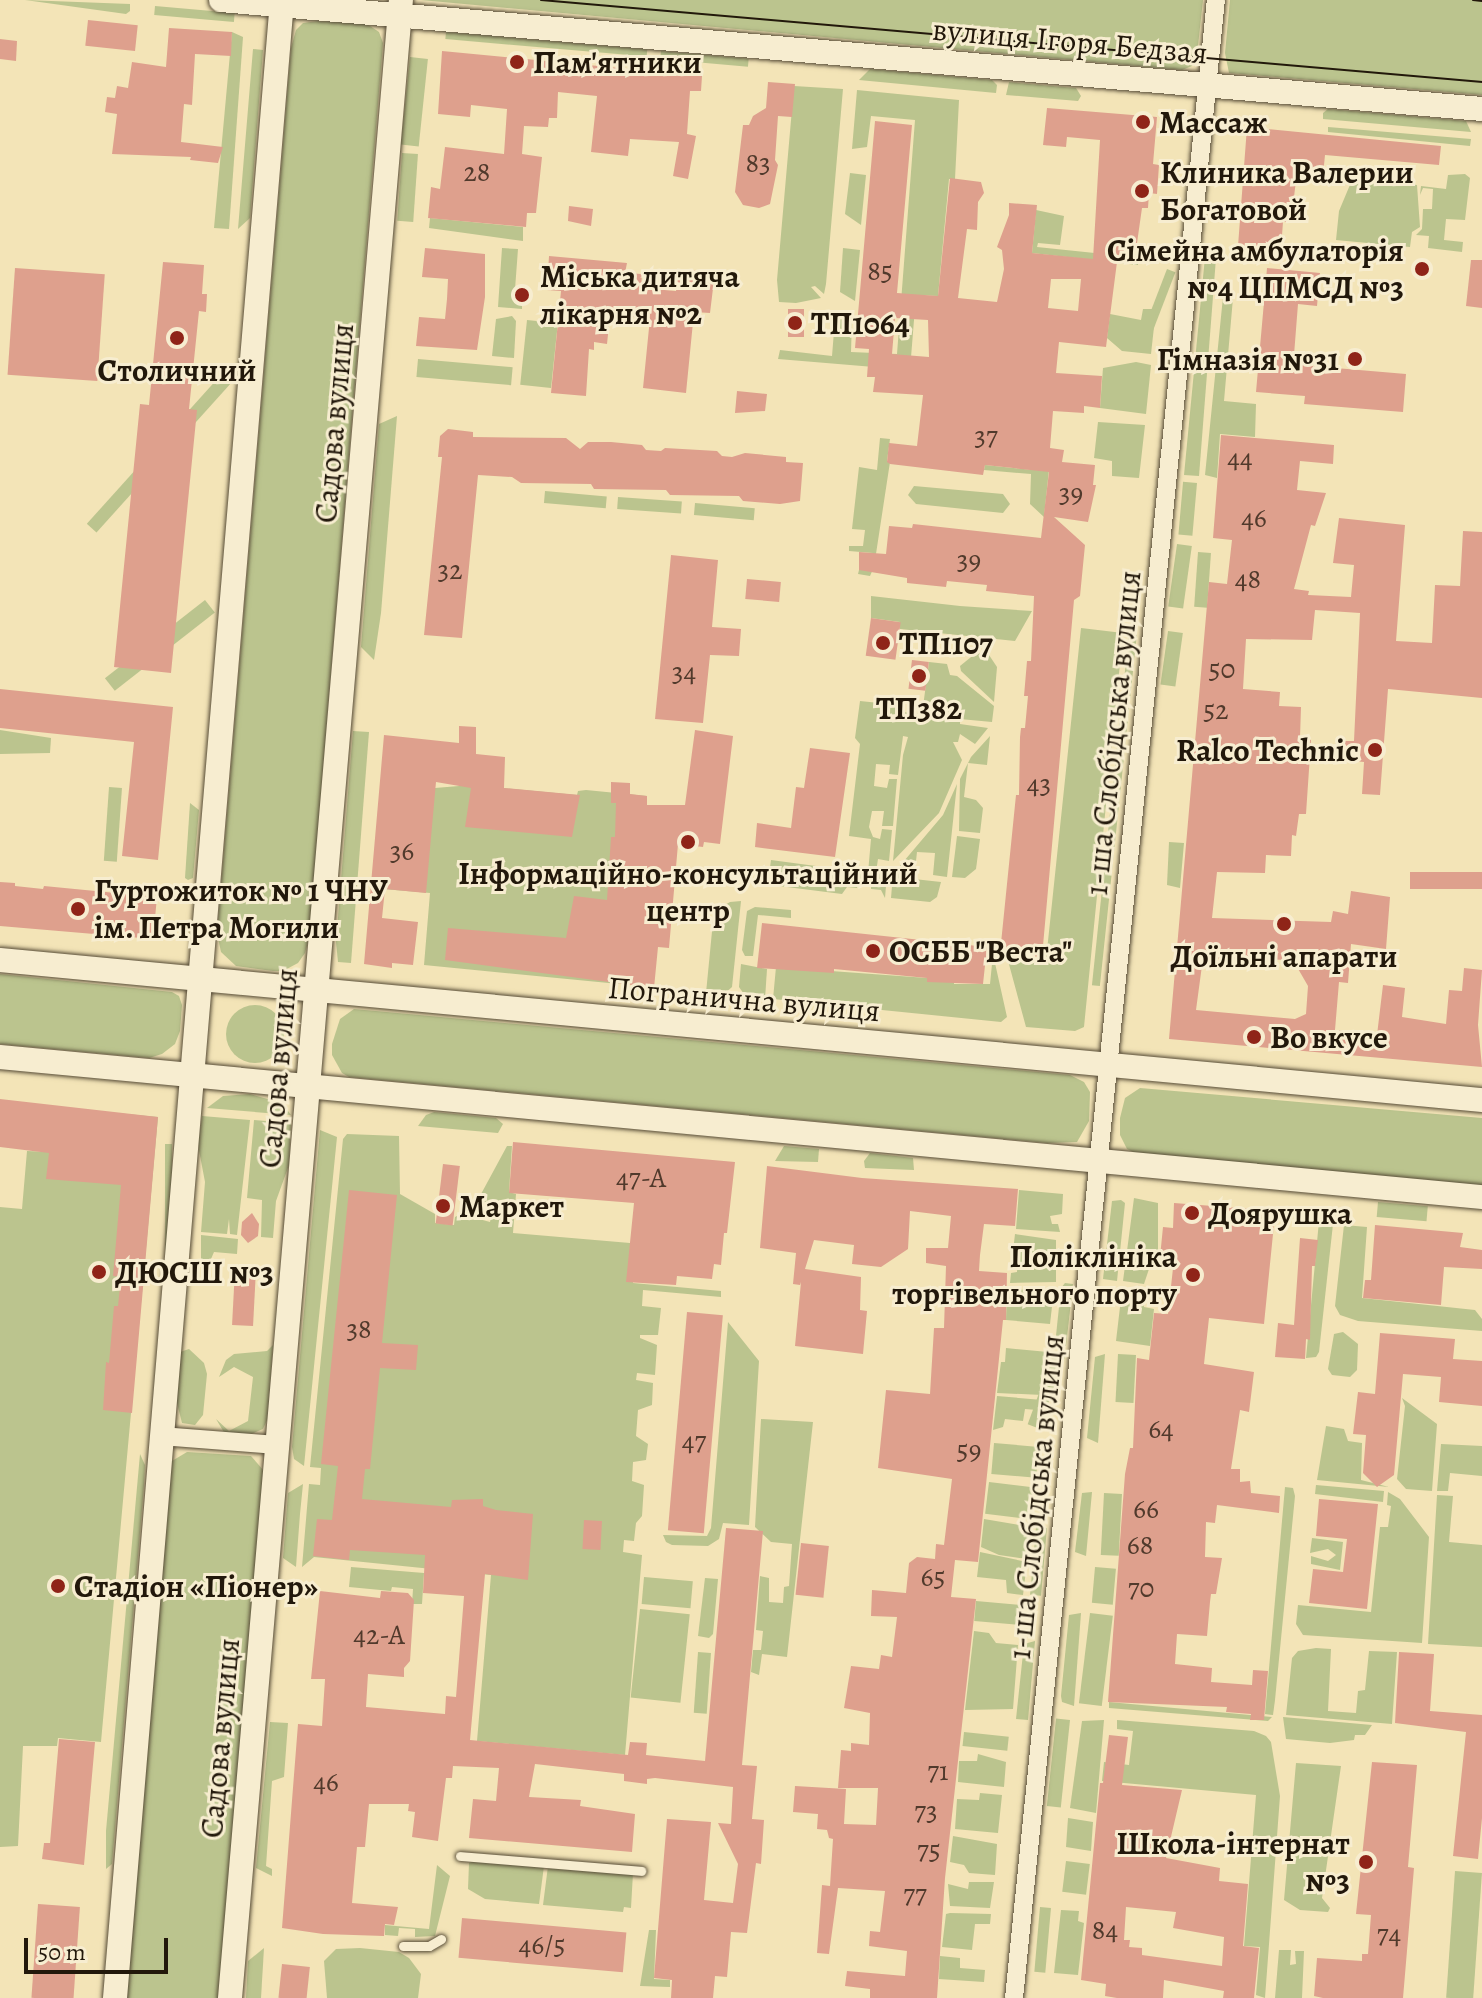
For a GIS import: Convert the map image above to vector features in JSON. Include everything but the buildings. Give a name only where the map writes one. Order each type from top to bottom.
[{"type":"main road","name":"вулиця Ігоря Бедзая","points":[[221,0],[400,7],[1482,109]]},
{"type":"main road","points":[[115,1998],[282,2]]},
{"type":"main road","name":"Садова вулиця","points":[[230,1998],[400,7]]},
{"type":"main road","name":"Погранична вулиця","points":[[0,960],[1482,1100]]},
{"type":"main road","points":[[0,1057],[1482,1197]]},
{"type":"street","name":"1-ша Слобідська вулиця","points":[[1014,1998],[1216,0]]},
{"type":"street","points":[[160,1436],[278,1445]]},
{"type":"lane","points":[[460,1856],[641,1871]]},
{"type":"lane","points":[[403,1946],[429,1946],[441,1939]]},
{"type":"green space","points":[[25,0],[130,4],[130,11],[126,14]]},
{"type":"green space","points":[[421,0],[1203,0],[1197,55],[1192,66],[1182,70]]},
{"type":"green space","points":[[1230,0],[1482,0],[1482,95],[1229,73],[1225,53]]},
{"type":"green space","points":[[155,6],[235,13],[234,22],[154,15]]},
{"type":"green space","points":[[303,23],[367,24],[379,32],[383,43],[309,939],[298,963],[283,971],[273,971],[236,966],[221,952],[217,933],[291,48],[296,30]]},
{"type":"green space","points":[[232,32],[243,37],[229,229],[214,228]]},
{"type":"green space","points":[[446,32],[647,50],[647,57],[445,39]]},
{"type":"green space","points":[[253,49],[263,50],[250,218],[238,229]]},
{"type":"green space","points":[[661,51],[749,59],[748,67],[660,59]]},
{"type":"green space","points":[[410,57],[428,59],[419,146],[401,145]]},
{"type":"green space","points":[[870,69],[992,80],[997,85],[996,93],[859,80]]},
{"type":"green space","points":[[1009,82],[1076,88],[1081,96],[1078,101],[1006,95]]},
{"type":"green space","points":[[794,86],[843,89],[824,294],[815,286],[811,287],[821,298],[796,303],[779,302],[777,280]]},
{"type":"green space","points":[[857,90],[959,100],[955,179],[949,179],[938,296],[916,295],[910,370],[778,359],[780,350],[832,356],[835,319],[852,320],[851,352],[897,354],[915,120],[871,116],[867,147],[852,149]]},
{"type":"green space","points":[[1328,109],[1466,121],[1471,132],[1323,119],[1323,113]]},
{"type":"green space","points":[[1328,127],[1471,139],[1470,146],[1328,132]]},
{"type":"green space","points":[[402,153],[418,154],[413,222],[397,221]]},
{"type":"green space","points":[[850,173],[866,175],[861,225],[845,214]]},
{"type":"green space","points":[[1465,174],[1470,178],[1465,220],[1446,219],[1444,240],[1463,242],[1462,252],[1428,248],[1429,236],[1416,235],[1422,229],[1423,209],[1432,209],[1433,189],[1423,188],[1420,195],[1421,186],[1446,189],[1448,175]]},
{"type":"green space","points":[[1352,180],[1417,185],[1420,227],[1412,232],[1410,247],[1336,240],[1339,211]]},
{"type":"green space","points":[[1036,210],[1064,216],[1060,245],[1038,243],[1037,247],[1133,257],[1138,259],[1138,265],[1032,253]]},
{"type":"green space","points":[[430,218],[523,227],[523,241],[429,228]]},
{"type":"green space","points":[[502,248],[518,249],[514,303],[522,304],[522,309],[498,307]]},
{"type":"green space","points":[[843,248],[860,250],[855,301],[840,292]]},
{"type":"green space","points":[[1205,257],[1216,258],[1199,476],[1184,475]]},
{"type":"green space","points":[[1167,269],[1175,272],[1145,352],[1137,348]]},
{"type":"green space","points":[[1223,297],[1233,298],[1224,401],[1256,404],[1255,437],[1220,434],[1217,478],[1205,475]]},
{"type":"green space","points":[[1143,309],[1156,309],[1151,354],[1122,351],[1107,338],[1110,314],[1141,320]]},
{"type":"green space","points":[[512,316],[516,321],[514,358],[492,356],[496,319]]},
{"type":"green space","points":[[527,320],[558,323],[551,388],[520,385]]},
{"type":"green space","points":[[418,359],[513,367],[511,385],[416,377]]},
{"type":"green space","points":[[1136,362],[1151,365],[1146,414],[1100,408],[1103,368]]},
{"type":"green space","points":[[228,367],[238,376],[96,533],[87,524]]},
{"type":"green space","points":[[397,416],[381,613],[374,660],[361,647],[379,424]]},
{"type":"green space","points":[[1098,422],[1145,425],[1139,478],[1112,476],[1112,461],[1094,458]]},
{"type":"green space","points":[[880,438],[890,439],[887,461],[890,462],[870,576],[858,574],[859,570],[871,570],[873,553],[849,551],[849,546],[863,546],[865,530],[852,529],[859,467],[877,470]]},
{"type":"green space","points":[[1050,460],[1044,517],[1030,504],[1031,474],[984,470],[985,465],[1033,470]]},
{"type":"green space","points":[[1183,482],[1197,483],[1192,536],[1178,535]]},
{"type":"green space","points":[[914,486],[1003,494],[1010,504],[1003,513],[916,504],[908,495]]},
{"type":"green space","points":[[545,491],[607,496],[606,508],[544,503]]},
{"type":"green space","points":[[618,497],[682,501],[681,513],[617,509]]},
{"type":"green space","points":[[695,503],[755,508],[754,520],[694,515]]},
{"type":"green space","points":[[1177,544],[1192,546],[1183,608],[1168,606]]},
{"type":"green space","points":[[1198,552],[1211,553],[1207,608],[1194,607]]},
{"type":"green space","points":[[871,596],[1032,611],[1015,641],[900,629],[900,622],[871,618]]},
{"type":"green space","points":[[205,600],[215,613],[115,691],[105,678]]},
{"type":"green space","points":[[1081,628],[1123,633],[1084,1027],[1075,1031],[1026,1027],[1007,957],[1046,960]]},
{"type":"green space","points":[[1168,631],[1183,633],[1175,687],[1160,684]]},
{"type":"green space","points":[[1129,632],[1137,633],[1100,986],[1092,985]]},
{"type":"green space","points":[[976,653],[989,655],[997,667],[994,702],[961,671],[960,666]]},
{"type":"green space","points":[[929,662],[947,664],[950,675],[957,676],[994,706],[992,722],[960,719],[960,724],[988,728],[975,744],[960,734],[958,742],[953,742],[962,760],[939,813],[893,861],[903,755],[908,737],[903,736],[898,775],[889,774],[890,765],[876,764],[874,786],[887,788],[889,779],[897,779],[893,826],[882,826],[884,811],[872,811],[869,827],[873,837],[880,839],[882,829],[892,830],[889,861],[878,859],[876,872],[887,874],[885,898],[881,890],[871,889],[871,880],[858,879],[857,888],[847,887],[842,894],[779,886],[769,875],[771,860],[868,873],[871,839],[849,836],[860,744],[855,738],[860,701],[898,705],[903,712],[922,714]]},
{"type":"green space","points":[[0,730],[51,738],[50,753],[0,754]]},
{"type":"green space","points":[[353,731],[369,732],[351,963],[338,962],[336,942]]},
{"type":"green space","points":[[990,736],[987,765],[968,763],[971,757]]},
{"type":"green space","points":[[968,763],[964,797],[976,800],[983,808],[980,833],[959,831],[960,779]]},
{"type":"green space","points":[[957,784],[947,877],[933,875],[935,853],[917,852],[914,879],[941,882],[937,897],[930,902],[891,898],[893,874],[943,815]]},
{"type":"green space","points":[[471,785],[577,795],[578,791],[586,790],[647,796],[619,984],[424,965],[430,893],[371,888],[435,788]]},
{"type":"green space","points":[[109,787],[122,788],[117,862],[104,861]]},
{"type":"green space","points":[[190,803],[199,810],[193,878],[188,880],[185,878]]},
{"type":"green space","points":[[957,836],[980,839],[976,869],[965,878],[952,877]]},
{"type":"green space","points":[[1169,842],[1184,843],[1180,888],[1167,885]]},
{"type":"green space","points":[[741,901],[732,987],[723,995],[706,993],[714,911],[730,902]]},
{"type":"green space","points":[[755,907],[791,910],[791,918],[758,915],[753,956],[745,956],[742,950],[747,911]]},
{"type":"green space","points":[[993,954],[1007,1017],[1001,1022],[773,999],[776,967],[927,978],[927,982],[990,984]]},
{"type":"green space","points":[[741,964],[767,969],[765,999],[746,997],[739,987]]},
{"type":"green space","points":[[0,974],[172,992],[179,996],[182,1005],[180,1031],[175,1044],[162,1054],[149,1058],[0,1044]]},
{"type":"green space","points":[[255,1005],[266,1007],[275,1014],[282,1023],[282,1045],[275,1054],[266,1061],[255,1063],[244,1061],[235,1054],[228,1045],[226,1034],[228,1023],[235,1014],[244,1007]]},
{"type":"green space","points":[[354,1009],[1070,1075],[1084,1082],[1090,1092],[1089,1121],[1077,1142],[1047,1143],[349,1077],[342,1073],[332,1055],[332,1044],[340,1019]]},
{"type":"green space","points":[[1140,1088],[1482,1118],[1482,1187],[1135,1153],[1127,1149],[1120,1135],[1120,1118],[1125,1098]]},
{"type":"green space","points":[[250,1094],[282,1103],[291,1115],[207,1108],[223,1096]]},
{"type":"green space","name":"Стадіон «Піонер»","points":[[53,1107],[158,1117],[101,1742],[58,1738],[57,1746],[23,1746],[18,1846],[0,1847],[0,1207],[22,1209],[27,1151],[49,1152]]},
{"type":"green space","points":[[434,1112],[496,1118],[503,1124],[498,1133],[418,1126],[426,1115]]},
{"type":"green space","points":[[202,1116],[250,1120],[237,1235],[230,1234],[229,1219],[227,1234],[201,1232],[205,1182],[198,1145]]},
{"type":"green space","points":[[254,1120],[291,1123],[289,1165],[276,1201],[273,1238],[261,1237],[262,1200],[247,1198]]},
{"type":"green space","points":[[320,1130],[337,1137],[304,1466],[294,1459],[292,1447]]},
{"type":"green space","points":[[347,1134],[399,1136],[400,1194],[435,1214],[435,1223],[454,1225],[455,1217],[461,1214],[490,1222],[492,1213],[474,1207],[507,1146],[512,1146],[509,1192],[516,1194],[513,1233],[630,1243],[633,1283],[721,1291],[721,1297],[643,1290],[642,1306],[661,1308],[658,1335],[640,1335],[640,1338],[657,1345],[655,1375],[637,1373],[636,1380],[653,1383],[652,1405],[638,1410],[636,1436],[648,1444],[646,1460],[633,1462],[632,1481],[644,1485],[642,1516],[636,1523],[634,1541],[624,1540],[623,1552],[642,1555],[625,1755],[477,1741],[491,1575],[314,1557],[302,1567],[309,1484],[320,1485],[321,1468],[310,1467],[343,1139]]},
{"type":"green space","points":[[165,1144],[172,1144],[172,1424],[165,1424]]},
{"type":"green space","points":[[784,1146],[819,1149],[818,1162],[775,1161]]},
{"type":"green space","points":[[870,1153],[913,1158],[914,1170],[865,1168],[864,1161]]},
{"type":"green space","points":[[1019,1190],[1063,1194],[1062,1214],[1050,1216],[1052,1224],[1058,1224],[1060,1232],[1016,1229]]},
{"type":"green space","points":[[1134,1198],[1158,1203],[1158,1269],[1149,1269],[1144,1284],[1123,1281]]},
{"type":"green space","points":[[1112,1201],[1125,1203],[1117,1281],[1103,1279]]},
{"type":"green space","points":[[1378,1202],[1428,1206],[1427,1221],[1377,1217]]},
{"type":"green space","points":[[1319,1221],[1333,1224],[1319,1352],[1316,1357],[1306,1358]]},
{"type":"green space","points":[[1344,1225],[1367,1227],[1362,1298],[1475,1310],[1482,1319],[1482,1331],[1358,1321],[1340,1315],[1335,1306]]},
{"type":"green space","points":[[1015,1234],[1056,1240],[1056,1282],[1010,1283],[1011,1273],[1017,1272],[1018,1252],[1013,1251]]},
{"type":"green space","points":[[201,1235],[238,1239],[237,1254],[214,1252],[208,1266],[201,1265]]},
{"type":"green space","points":[[1065,1283],[1073,1284],[1066,1346],[1055,1345],[1061,1288]]},
{"type":"green space","points":[[1054,1289],[1050,1324],[1006,1320],[1007,1290]]},
{"type":"green space","points":[[1122,1290],[1142,1293],[1144,1307],[1154,1309],[1150,1346],[1116,1341]]},
{"type":"green space","points":[[728,1322],[759,1361],[749,1525],[723,1523],[719,1539],[708,1546],[672,1545],[666,1542],[663,1535],[707,1536],[711,1528]]},
{"type":"green space","points":[[1343,1332],[1358,1344],[1357,1370],[1350,1377],[1332,1375],[1328,1369],[1334,1334]]},
{"type":"green space","points":[[273,1345],[268,1418],[263,1429],[249,1435],[225,1434],[216,1419],[229,1431],[248,1421],[253,1377],[234,1367],[219,1377],[226,1360],[234,1354],[267,1351]]},
{"type":"green space","points":[[1006,1348],[1048,1352],[1043,1395],[997,1393]]},
{"type":"green space","points":[[189,1349],[204,1363],[207,1374],[203,1415],[195,1425],[182,1423],[176,1399],[180,1352]]},
{"type":"green space","points":[[1054,1352],[1065,1356],[1039,1428],[1028,1424]]},
{"type":"green space","points":[[1105,1354],[1098,1443],[1087,1438],[1095,1357]]},
{"type":"green space","points":[[1118,1354],[1136,1355],[1133,1403],[1115,1402]]},
{"type":"green space","points":[[997,1396],[1042,1400],[1041,1426],[1036,1424],[1037,1410],[1025,1409],[1023,1421],[1005,1419],[1003,1427],[993,1430]]},
{"type":"green space","points":[[1402,1398],[1437,1424],[1432,1491],[1406,1489],[1397,1479],[1405,1406]]},
{"type":"green space","points":[[761,1419],[813,1422],[787,1657],[762,1654],[759,1675],[751,1672],[753,1650],[761,1650],[763,1631],[756,1630],[760,1576],[769,1578],[769,1602],[783,1603],[784,1587],[789,1586],[792,1544],[771,1542],[755,1527]]},
{"type":"green space","points":[[1326,1426],[1344,1429],[1348,1441],[1362,1443],[1361,1480],[1389,1487],[1317,1480]]},
{"type":"green space","points":[[994,1443],[1039,1447],[1036,1478],[991,1474]]},
{"type":"green space","points":[[1441,1444],[1482,1446],[1482,1476],[1450,1473],[1448,1491],[1437,1491]]},
{"type":"green space","points":[[187,1452],[251,1456],[264,1471],[219,1998],[127,1998],[172,1461]]},
{"type":"green space","points":[[140,1454],[145,1465],[144,1485],[112,1864],[106,1869],[106,1831]]},
{"type":"green space","points":[[989,1482],[1035,1488],[1031,1519],[985,1514]]},
{"type":"green space","points":[[303,1484],[296,1567],[283,1558],[288,1493]]},
{"type":"green space","points":[[1316,1485],[1384,1491],[1383,1502],[1315,1494]]},
{"type":"green space","points":[[1285,1487],[1293,1488],[1295,1496],[1273,1715],[1265,1714]]},
{"type":"green space","points":[[1092,1492],[1086,1556],[1075,1552],[1082,1493]]},
{"type":"green space","points":[[1388,1492],[1400,1499],[1429,1537],[1422,1643],[1303,1635],[1296,1624],[1298,1605],[1371,1612],[1380,1527],[1388,1527],[1391,1506],[1387,1505]]},
{"type":"green space","points":[[1104,1493],[1122,1494],[1119,1556],[1101,1555]]},
{"type":"green space","points":[[1437,1495],[1453,1496],[1449,1542],[1482,1545],[1482,1647],[1428,1644]]},
{"type":"green space","points":[[984,1519],[1031,1527],[1027,1559],[999,1555],[981,1547]]},
{"type":"green space","points":[[1036,1527],[1047,1528],[1041,1596],[1030,1595]]},
{"type":"green space","points":[[1312,1538],[1343,1542],[1340,1570],[1311,1564],[1311,1556],[1328,1561],[1336,1555],[1328,1549],[1310,1553]]},
{"type":"green space","points":[[980,1552],[1027,1562],[1023,1595],[1007,1593],[1006,1580],[977,1577]]},
{"type":"green space","points":[[351,1567],[424,1573],[422,1604],[412,1604],[413,1589],[392,1587],[391,1591],[349,1587]]},
{"type":"green space","points":[[1095,1567],[1116,1569],[1113,1605],[1092,1603]]},
{"type":"green space","points":[[644,1577],[693,1581],[690,1608],[642,1604]]},
{"type":"green space","points":[[705,1578],[718,1579],[713,1634],[709,1638],[698,1636]]},
{"type":"green space","points":[[976,1601],[1023,1605],[1021,1625],[974,1621]]},
{"type":"green space","points":[[640,1609],[690,1614],[680,1703],[631,1698]]},
{"type":"green space","points":[[1081,1613],[1074,1706],[1062,1702],[1061,1696],[1069,1615]]},
{"type":"green space","points":[[1090,1613],[1113,1616],[1102,1706],[1079,1703]]},
{"type":"green space","points":[[974,1631],[989,1633],[996,1643],[1018,1645],[1013,1709],[965,1710]]},
{"type":"green space","points":[[1035,1641],[1028,1720],[1016,1719],[1024,1644]]},
{"type":"green space","points":[[1331,1649],[1328,1711],[1356,1713],[1358,1691],[1365,1690],[1369,1651],[1397,1652],[1392,1724],[1286,1715],[1292,1658],[1298,1651]]},
{"type":"green space","points":[[698,1652],[711,1653],[707,1714],[694,1713]]},
{"type":"green space","points":[[1109,1702],[1272,1717],[1268,1721],[1109,1708]]},
{"type":"green space","points":[[1283,1717],[1372,1725],[1365,1735],[1355,1735],[1354,1740],[1330,1743],[1286,1739]]},
{"type":"green space","points":[[1056,1719],[1070,1720],[1061,1808],[1047,1806]]},
{"type":"green space","points":[[1104,1720],[1096,1813],[1070,1808],[1082,1721]]},
{"type":"green space","points":[[1117,1720],[1254,1731],[1271,1742],[1280,1796],[1265,1998],[1256,1995],[1260,1947],[1244,1946],[1256,1795],[1102,1781],[1104,1762],[1129,1765],[1133,1731],[1117,1729]]},
{"type":"green space","points":[[270,1722],[288,1723],[284,1777],[272,1781],[266,1866],[272,1869],[272,1876],[256,1868]]},
{"type":"green space","points":[[964,1732],[1009,1737],[1007,1751],[963,1746]]},
{"type":"green space","points":[[978,1754],[1006,1762],[1004,1787],[958,1782],[959,1761],[977,1761]]},
{"type":"green space","points":[[1296,1763],[1341,1766],[1322,1898],[1330,1908],[1328,1912],[1300,1910],[1284,1900]]},
{"type":"green space","points":[[980,1793],[1002,1795],[998,1833],[955,1829],[957,1799],[979,1800]]},
{"type":"green space","points":[[1068,1818],[1093,1822],[1091,1851],[1066,1847]]},
{"type":"green space","points":[[953,1836],[997,1844],[995,1875],[969,1873],[964,1865],[950,1862]]},
{"type":"green space","points":[[1066,1861],[1090,1864],[1086,1895],[1062,1892]]},
{"type":"green space","points":[[469,1863],[544,1866],[539,1904],[485,1899],[468,1889]]},
{"type":"green space","points":[[437,1865],[450,1876],[435,1936],[415,1937],[415,1929],[399,1928],[398,1936],[385,1935],[385,1925],[429,1929]]},
{"type":"green space","points":[[548,1866],[633,1873],[631,1908],[624,1907],[623,1912],[543,1905]]},
{"type":"green space","points":[[1455,1871],[1482,1873],[1473,1998],[1446,1998]]},
{"type":"green space","points":[[969,1882],[994,1882],[990,1908],[950,1906],[948,1884],[968,1889]]},
{"type":"green space","points":[[1040,1907],[1051,1908],[1045,1973],[1034,1972]]},
{"type":"green space","points":[[1061,1910],[1079,1911],[1078,1921],[1084,1923],[1078,1975],[1054,1973]]},
{"type":"green space","points":[[946,1914],[991,1914],[990,1924],[975,1924],[972,1950],[942,1947]]},
{"type":"green space","points":[[649,1930],[656,1930],[654,1979],[670,1980],[670,1987],[640,1986]]},
{"type":"green space","points":[[264,1948],[261,1998],[246,1998],[248,1961]]},
{"type":"green space","points":[[336,1949],[399,1952],[409,1958],[421,1974],[418,1998],[327,1998],[324,1961]]},
{"type":"green space","points":[[1279,1950],[1291,1950],[1290,1965],[1296,1964],[1295,1951],[1304,1951],[1302,1998],[1275,1998]]},
{"type":"green space","points":[[940,1956],[960,1958],[960,1968],[985,1970],[984,1982],[939,1979]]},
{"type":"tram line","points":[[541,0],[1482,82]]},
{"type":"tram line","points":[[1473,0],[1482,1]]},
{"type":"place","name":"Пам'ятники","points":[[517,62]]},
{"type":"place","name":"Массаж","points":[[1143,122]]},
{"type":"place","name":"Клиника Валерии Богатовой","points":[[1142,191]]},
{"type":"place","name":"Сімейна амбулаторія №4 ЦПМСД №3","points":[[1422,269]]},
{"type":"place","name":"Міська дитяча лікарня №2","points":[[522,295]]},
{"type":"place","name":"ТП1064","points":[[795,323]]},
{"type":"place","name":"Столичний","points":[[177,338]]},
{"type":"place","name":"Гімназія №31","points":[[1355,359]]},
{"type":"place","name":"ТП1107","points":[[883,643]]},
{"type":"place","name":"ТП382","points":[[919,676]]},
{"type":"place","name":"Ralco Technic","points":[[1375,750]]},
{"type":"place","name":"Інформаційно-консультаційний центр","points":[[688,842]]},
{"type":"place","name":"Гуртожиток № 1 ЧНУ ім. Петра Могили","points":[[78,909]]},
{"type":"place","name":"Доїльні апарати","points":[[1284,924]]},
{"type":"place","name":"ОСББ \"Веста\"","points":[[873,951]]},
{"type":"place","name":"Во вкусе","points":[[1254,1037]]},
{"type":"place","name":"Маркет","points":[[443,1206]]},
{"type":"place","name":"Доярушка","points":[[1192,1213]]},
{"type":"place","name":"ДЮСШ №3","points":[[99,1272]]},
{"type":"place","name":"Поліклініка торгівельного порту","points":[[1193,1275]]},
{"type":"place","name":"Стадіон «Піонер»","points":[[58,1586]]},
{"type":"place","name":"Школа-інтернат №3","points":[[1366,1862]]}]
